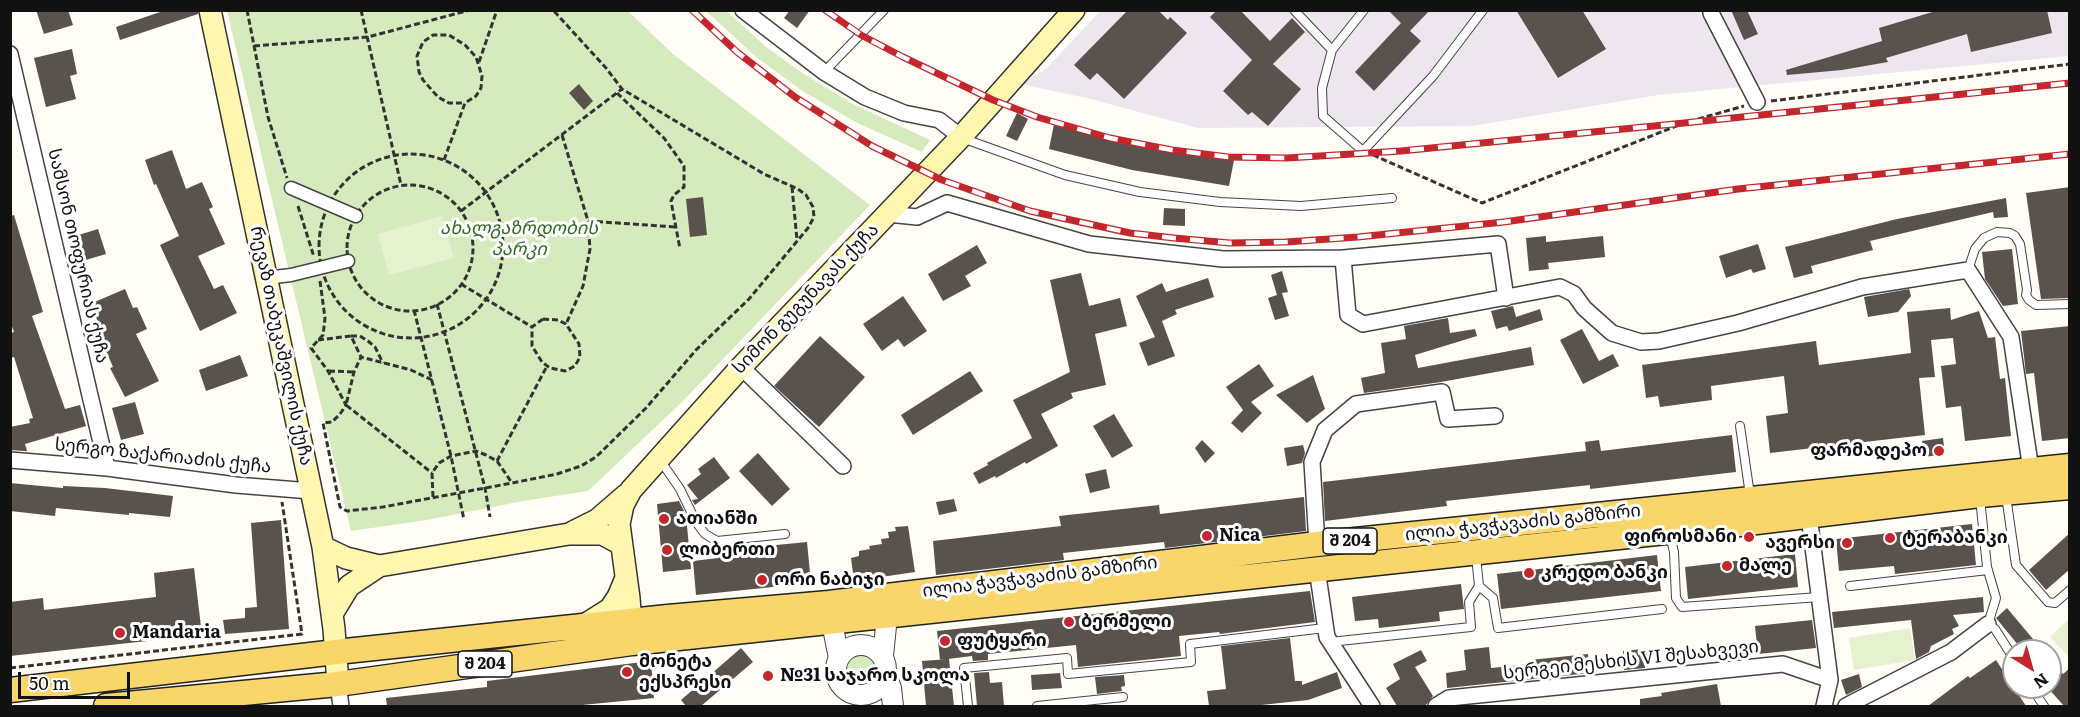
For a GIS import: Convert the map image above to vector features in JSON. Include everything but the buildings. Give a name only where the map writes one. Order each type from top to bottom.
[{"type":"main road","name":"რევაზ თაბუკაშვილის ქუჩა","points":[[210,10],[323,547],[340,695]]},
{"type":"main road","name":"სიმონ გუგუნავას ქუჩა","points":[[632,632],[621,544],[620,514],[631,490],[741,368],[961,137],[1074,10]]},
{"type":"main road","name":"ილია ჭავჭავაძის გამზირი","points":[[886,606],[1317,544],[2070,466]]},
{"type":"main road","name":"ილია ჭავჭავაძის გამზირი","points":[[106,706],[340,695],[632,632],[886,606],[1317,569],[2070,487]]},
{"type":"main road","points":[[568,534],[597,520],[631,490]]},
{"type":"main road","points":[[323,547],[346,558],[379,566],[568,534],[602,534],[621,544]]},
{"type":"main road","points":[[332,614],[349,586],[379,566]]},
{"type":"main road","points":[[579,628],[610,609],[626,577]]},
{"type":"main road","name":"ილია ჭავჭავაძის გამზირი","points":[[10,690],[336,652],[579,628],[632,632]]},
{"type":"street","points":[[743,10],[824,72],[866,97],[904,113],[939,120],[961,137]]},
{"type":"street","points":[[1712,10],[1711,13],[1757,102]]},
{"type":"street","name":"სამსონ თოფურიას ქუჩა","points":[[10,54],[107,468]]},
{"type":"street","points":[[291,188],[356,216]]},
{"type":"street","points":[[888,214],[917,217],[947,202],[1089,244],[1222,259],[1342,258],[1498,244],[1506,298]]},
{"type":"street","points":[[1342,258],[1348,315],[1363,324],[1560,287],[1574,294],[1584,308],[1612,333],[1641,342],[1659,341],[1738,323],[1862,287],[1968,270],[2011,337],[2031,470]]},
{"type":"street","points":[[266,278],[291,275],[348,261]]},
{"type":"street","points":[[741,368],[843,466]]},
{"type":"street","points":[[1317,544],[1312,462],[1325,430],[1356,404],[1442,392],[1448,419],[1495,416]]},
{"type":"street","name":"სერგო ზაქარიაძის ქუჩა","points":[[10,460],[107,468],[236,485],[311,491]]},
{"type":"street","points":[[1809,516],[1830,680],[1824,706]]},
{"type":"street","points":[[1317,569],[1328,635],[1372,706]]},
{"type":"street","points":[[886,606],[884,665],[878,688],[871,693],[852,699],[837,677],[836,667],[839,658],[855,645],[866,645],[875,649],[884,665],[891,688],[893,706]]},
{"type":"street","points":[[830,612],[839,658]]},
{"type":"street","points":[[1846,706],[1951,652],[1988,624]]},
{"type":"street","name":"სერგეი მესხის VI შესახვევი","points":[[1436,706],[1449,698],[1783,664],[1830,680]]},
{"type":"lane","points":[[824,72],[884,10]]},
{"type":"lane","points":[[1294,10],[1332,50]]},
{"type":"lane","points":[[1364,10],[1332,50],[1322,88],[1323,116],[1363,151],[1432,76],[1483,10]]},
{"type":"lane","points":[[961,137],[1065,175],[1140,192],[1220,202],[1301,206],[1392,198]]},
{"type":"lane","points":[[1968,270],[1975,249],[1984,238],[1997,232],[2010,233],[2020,244],[2026,295],[2029,300],[2036,305],[2070,304]]},
{"type":"lane","points":[[1740,426],[1750,499]]},
{"type":"lane","points":[[660,460],[680,489],[696,522],[711,538],[717,541],[785,534]]},
{"type":"lane","points":[[2006,493],[2016,565],[2049,602],[2055,603],[2070,590]]},
{"type":"lane","points":[[1980,495],[1988,570],[1996,598],[1988,624],[1995,629],[2002,640]]},
{"type":"lane","points":[[1669,531],[1674,552],[1676,598],[1682,607],[1819,597]]},
{"type":"lane","points":[[968,706],[964,668],[1066,658],[1068,674],[1191,662],[1190,644],[1471,627],[1469,602],[1479,586],[1475,552]]},
{"type":"lane","points":[[1850,586],[1988,570]]},
{"type":"lane","points":[[1479,586],[1493,598],[1498,628],[1662,609]]},
{"type":"lane","points":[[1037,706],[1123,698]]},
{"type":"path","points":[[247,10],[268,117],[282,164],[319,267],[336,299],[351,316],[363,324],[404,338],[445,331],[468,318],[486,299],[500,269],[503,237],[497,213],[486,192],[467,173],[444,160],[423,155],[394,155],[373,163],[360,170],[338,191],[330,204],[321,231],[319,252],[319,267],[325,318],[323,334],[311,348],[328,371],[346,405],[332,422],[323,423],[340,507],[347,511],[383,507],[557,474],[581,466],[596,457],[646,408],[696,350],[749,299],[808,228],[814,217],[813,207],[806,195],[764,174],[622,89],[606,68],[552,10]]},
{"type":"path","points":[[361,10],[400,185]]},
{"type":"path","points":[[254,46],[368,37],[470,10]]},
{"type":"path","points":[[479,64],[497,10]]},
{"type":"path","points":[[442,34],[455,38],[465,45],[479,64],[482,76],[481,87],[476,96],[465,103],[449,103],[429,90],[419,72],[417,56],[423,42],[433,35],[442,34]]},
{"type":"path","points":[[1363,151],[1482,203],[1684,123],[1757,102],[2070,64]]},
{"type":"path","points":[[461,211],[622,89]]},
{"type":"path","points":[[617,93],[664,138],[684,166],[684,187],[674,195],[671,201],[680,249]]},
{"type":"path","points":[[444,160],[465,103]]},
{"type":"path","points":[[562,135],[588,221],[590,249],[583,286],[566,324]]},
{"type":"path","points":[[400,185],[420,186],[439,192],[461,211],[467,222],[473,247],[471,260],[461,284],[454,292],[437,304],[414,310],[392,308],[372,298],[357,281],[348,261],[348,235],[356,216],[366,202],[375,195],[400,185]]},
{"type":"path","points":[[792,187],[797,240]]},
{"type":"path","points":[[588,221],[676,227]]},
{"type":"path","points":[[461,284],[532,327]]},
{"type":"path","points":[[437,304],[476,451],[490,517]]},
{"type":"path","points":[[414,310],[451,456],[464,520]]},
{"type":"path","points":[[543,319],[558,320],[566,324],[579,344],[580,357],[576,366],[565,371],[547,366],[542,362],[532,346],[532,327],[543,319]]},
{"type":"path","points":[[351,336],[361,357],[411,369],[432,380]]},
{"type":"path","points":[[318,340],[360,336],[375,348],[383,363]]},
{"type":"path","points":[[361,357],[354,372],[346,405],[432,473]]},
{"type":"path","points":[[497,461],[547,366]]},
{"type":"path","points":[[328,371],[354,372]]},
{"type":"path","points":[[432,497],[432,473],[439,463],[451,456],[476,451],[497,461],[512,483]]},
{"type":"path","points":[[10,668],[302,634],[280,488]]},
{"type":"shaded area","points":[[1100,11],[2069,11],[2069,56],[1658,95],[1473,126],[1198,128],[1091,99],[1021,84],[1047,68]]},
{"type":"green space","name":"ახალგაზრდობის პარკი","points":[[227,11],[628,11],[673,54],[870,205],[682,402],[588,491],[427,520],[351,531]]},
{"type":"green space","points":[[706,11],[727,11],[765,46],[801,72],[853,104],[930,140],[922,152],[855,122],[801,90],[756,57]]},
{"type":"green space","points":[[442,216],[454,258],[389,275],[378,234]]},
{"type":"green space","points":[[2069,619],[2069,657],[2062,650],[2062,639],[2050,637]]},
{"type":"green space","points":[[1910,628],[1915,660],[1854,670],[1849,638]]},
{"type":"green space","points":[[862,653],[868,654],[876,662],[876,674],[868,682],[862,683],[856,682],[848,674],[847,668],[848,662],[856,654]]},
{"type":"railway","points":[[692,10],[737,52],[795,97],[872,146],[942,180],[1030,211],[1130,233],[1174,238],[1230,243],[1358,237],[1504,222],[1738,189],[2070,154]]},
{"type":"railway","points":[[825,10],[861,35],[903,57],[993,100],[1037,117],[1110,138],[1172,150],[1228,157],[1287,158],[1401,151],[2070,83]]},
{"type":"place","name":"ფარმადეპო","points":[[1939,451]]},
{"type":"place","name":"ათიანში","points":[[664,519]]},
{"type":"place","name":"Nica","points":[[1207,536]]},
{"type":"place","name":"ფიროსმანი","points":[[1749,537]]},
{"type":"place","name":"ტერაბანკი","points":[[1890,538]]},
{"type":"place","name":"ავერსი","points":[[1847,543]]},
{"type":"place","name":"ლიბერთი","points":[[667,550]]},
{"type":"place","name":"მალე","points":[[1727,566]]},
{"type":"place","name":"კრედო ბანკი","points":[[1529,573]]},
{"type":"place","name":"ორი ნაბიჯი","points":[[762,580]]},
{"type":"place","name":"ბერმელი","points":[[1069,622]]},
{"type":"place","name":"Mandaria","points":[[120,633]]},
{"type":"place","name":"ფუტყარი","points":[[945,641]]},
{"type":"place","name":"მონეტა ექსპრესი","points":[[627,672]]},
{"type":"place","name":"№31 საჯარო სკოლა","points":[[768,676]]}]
